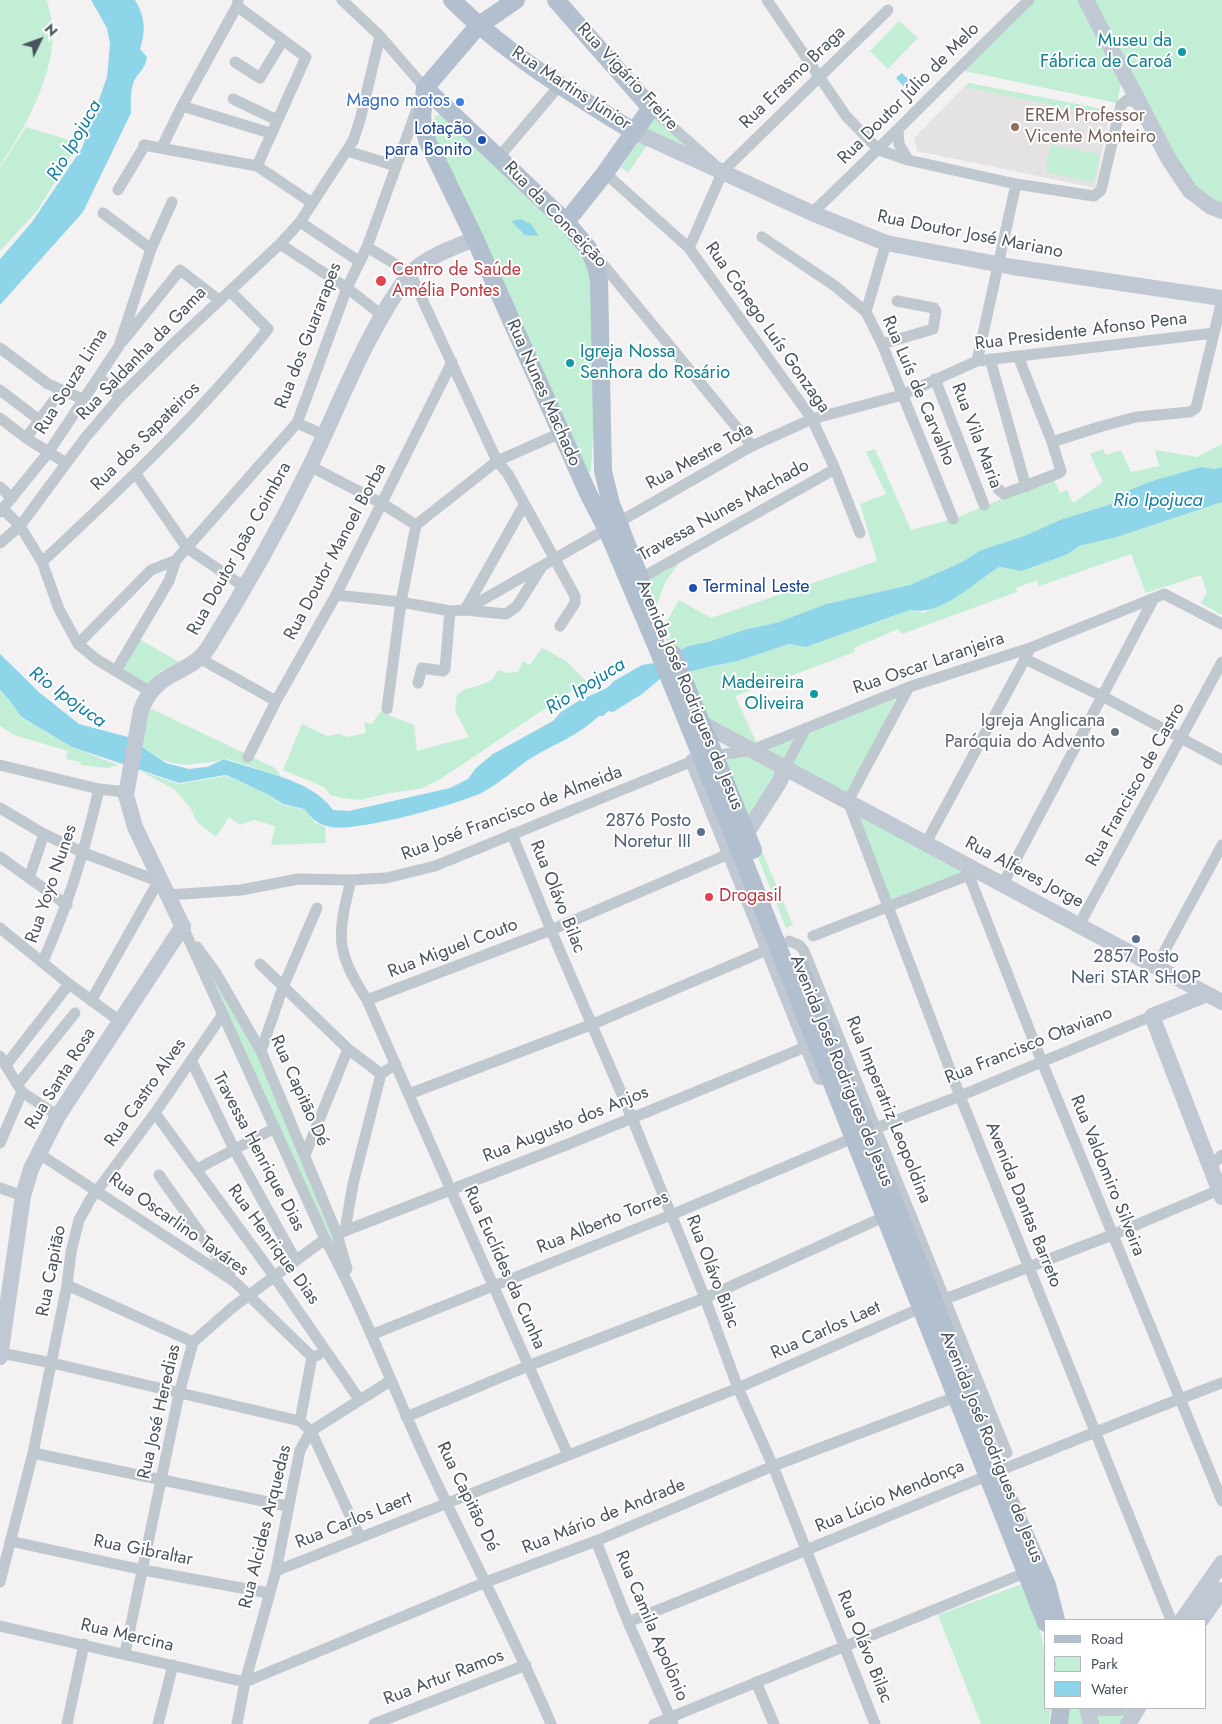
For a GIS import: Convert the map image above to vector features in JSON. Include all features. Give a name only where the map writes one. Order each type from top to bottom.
[{"type":"main road","name":"Rua Martins Júnior","points":[[452,0],[478,26],[559,86],[633,131]]},
{"type":"main road","points":[[424,90],[478,26],[516,0]]},
{"type":"main road","name":"Rua Vigário Freire","points":[[556,0],[650,108]]},
{"type":"main road","name":"Rua da Conceição","points":[[424,90],[499,157],[566,222],[588,248]]},
{"type":"main road","name":"Rua Nunes Machado","points":[[424,90],[422,118],[428,140],[475,239],[561,433],[613,527]]},
{"type":"main road","points":[[566,222],[605,173],[650,108]]},
{"type":"main road","name":"Rua Nunes Machado","points":[[588,248],[596,266],[599,281],[603,471],[613,527]]},
{"type":"main road","name":"Avenida José Rodrigues de Jesus","points":[[613,527],[687,705],[703,759],[929,1306]]},
{"type":"main road","name":"Avenida José Rodrigues de Jesus","points":[[687,705],[701,723],[703,759]]},
{"type":"main road","name":"Avenida José Rodrigues de Jesus","points":[[739,845],[789,941],[872,1130],[929,1306],[1023,1574],[1054,1619]]},
{"type":"main road","name":"Avenida José Rodrigues de Jesus","points":[[988,1475],[1047,1585],[1054,1619]]},
{"type":"main road","points":[[1059,1724],[1061,1709]]},
{"type":"main road","points":[[1066,1724],[1068,1709]]},
{"type":"street","name":"Rua da Conceição","points":[[342,0],[380,36],[424,90]]},
{"type":"street","points":[[768,0],[846,116],[880,150],[908,160],[1016,184],[1088,196],[1097,195],[1102,185],[1121,105],[1127,100],[1141,104]]},
{"type":"street","name":"Rua Doutor Júlio de Melo","points":[[812,213],[880,150],[954,73],[1029,0]]},
{"type":"street","points":[[1086,0],[1168,158],[1190,191],[1211,207],[1222,211]]},
{"type":"street","points":[[162,148],[182,106],[238,3],[306,57],[270,133],[257,166]]},
{"type":"street","name":"Rua Erasmo Braga","points":[[722,172],[888,10]]},
{"type":"street","name":"Rua Saldanha da Gama","points":[[0,543],[20,526],[66,463],[120,396],[280,244],[300,222],[347,150],[360,120],[380,36]]},
{"type":"street","points":[[235,62],[260,78],[283,40]]},
{"type":"street","points":[[499,157],[559,86]]},
{"type":"street","name":"Rua dos Guararapes","points":[[176,560],[297,423],[347,288],[367,247],[424,90]]},
{"type":"street","points":[[233,99],[277,120]]},
{"type":"street","points":[[182,106],[270,133]]},
{"type":"street","name":"Rua Vigário Freire","points":[[650,108],[722,172]]},
{"type":"street","name":"Rua Martins Júnior","points":[[633,131],[722,172]]},
{"type":"street","points":[[898,131],[899,144],[908,160]]},
{"type":"street","points":[[118,190],[145,145],[257,166],[312,203]]},
{"type":"street","points":[[347,150],[396,166]]},
{"type":"street","points":[[689,248],[722,172]]},
{"type":"street","name":"Rua Doutor José Mariano","points":[[722,172],[812,213],[886,243],[997,264],[1222,299]]},
{"type":"street","name":"Rua Cônego Luís Gonzaga","points":[[605,173],[689,248],[812,419],[836,469],[860,533]]},
{"type":"street","points":[[977,360],[1016,184]]},
{"type":"street","name":"Rua Souza Lima","points":[[2,510],[48,453],[100,378],[119,346],[151,249],[172,202]]},
{"type":"street","points":[[103,213],[151,249]]},
{"type":"street","points":[[300,222],[360,262]]},
{"type":"street","name":"Rua Luís de Carvalho","points":[[762,237],[835,286],[866,312],[882,344],[952,520]]},
{"type":"street","points":[[416,525],[383,504],[310,466],[383,316],[410,273],[434,258],[475,239]]},
{"type":"street","points":[[866,312],[886,243]]},
{"type":"street","points":[[280,244],[347,288],[383,316]]},
{"type":"street","points":[[367,247],[410,273],[497,461],[508,474],[576,599],[560,626]]},
{"type":"street","name":"Rua da Conceição","points":[[588,248],[635,302],[752,446]]},
{"type":"street","points":[[119,346],[180,270],[219,300]]},
{"type":"street","name":"Rua dos Sapateiros","points":[[42,562],[136,474],[228,379],[268,329],[230,291]]},
{"type":"street","points":[[1052,442],[1099,426],[1136,417],[1194,410],[1198,404],[1222,299]]},
{"type":"street","points":[[882,344],[933,329],[936,309],[897,301]]},
{"type":"street","name":"Rua Presidente Afonso Pena","points":[[812,419],[902,395],[977,360],[1214,333]]},
{"type":"street","points":[[0,348],[61,391],[85,400]]},
{"type":"street","points":[[998,488],[1004,494],[1026,488],[1060,474],[1061,471],[1052,442],[1018,356]]},
{"type":"street","points":[[990,359],[1026,488]]},
{"type":"street","name":"Rua Doutor Manoel Borba","points":[[248,757],[276,701],[336,595],[383,504],[452,362]]},
{"type":"street","points":[[100,378],[120,396]]},
{"type":"street","name":"Rua Vila Maria","points":[[936,379],[984,506]]},
{"type":"street","points":[[0,390],[38,420]]},
{"type":"street","points":[[26,438],[61,391]]},
{"type":"street","points":[[0,418],[48,453],[66,463]]},
{"type":"street","name":"Rua Mestre Tota","points":[[542,566],[552,558],[613,527],[752,446],[812,419]]},
{"type":"street","points":[[297,423],[324,435]]},
{"type":"street","points":[[387,709],[401,602],[416,525],[497,461],[561,433]]},
{"type":"street","name":"Rua Doutor João Coimbra","points":[[149,691],[166,678],[201,658],[246,588],[310,466]]},
{"type":"street","name":"Travessa Nunes Machado","points":[[635,581],[836,469]]},
{"type":"street","points":[[136,474],[187,548],[246,588]]},
{"type":"street","points":[[0,487],[12,498]]},
{"type":"street","points":[[465,610],[524,505]]},
{"type":"street","points":[[2,510],[20,526],[42,562],[59,609],[78,644],[96,659],[117,669],[149,691]]},
{"type":"street","points":[[78,644],[152,570],[176,560]]},
{"type":"street","points":[[117,669],[170,581],[176,560]]},
{"type":"street","points":[[465,610],[542,566]]},
{"type":"street","points":[[336,595],[401,602],[450,611],[465,610],[506,614],[517,606],[542,566]]},
{"type":"street","name":"Rua Oscar Laranjeira","points":[[703,759],[752,750],[909,687],[1030,648],[1164,594],[1222,624]]},
{"type":"street","points":[[1003,884],[1153,600]]},
{"type":"street","points":[[418,684],[422,668],[443,671],[445,669],[450,611]]},
{"type":"street","points":[[926,843],[1030,648]]},
{"type":"street","points":[[201,658],[276,701]]},
{"type":"street","points":[[1025,659],[1102,696],[1222,760]]},
{"type":"street","name":"Rua Francisco de Castro","points":[[1079,925],[1182,739],[1222,662]]},
{"type":"street","points":[[848,801],[909,687]]},
{"type":"street","name":"Rua Capitão Dé","points":[[149,691],[141,710],[126,792],[135,827],[183,927],[325,1239],[351,1285],[406,1417],[526,1665],[551,1724]]},
{"type":"street","points":[[701,723],[752,750],[782,774]]},
{"type":"street","points":[[739,845],[782,774],[806,728]]},
{"type":"street","name":"Rua José Francisco de Almeida","points":[[163,886],[242,890],[298,879],[351,880],[402,876],[435,866],[703,759]]},
{"type":"street","points":[[0,765],[99,789],[126,792]]},
{"type":"street","name":"Rua Alferes Jorge","points":[[782,774],[808,779],[926,843],[966,869],[1003,884],[1157,965],[1222,1002]]},
{"type":"street","name":"Rua Yoyo Nunes","points":[[43,961],[67,906],[84,854],[99,789]]},
{"type":"street","name":"Avenida Dantas Barreto","points":[[848,801],[960,1096],[1171,1619]]},
{"type":"street","points":[[0,808],[44,834],[84,854],[163,886],[91,1001]]},
{"type":"street","points":[[29,878],[44,834]]},
{"type":"street","name":"Rua Olávo Bilac","points":[[512,834],[550,930],[593,1024],[632,1118],[705,1298],[738,1388],[773,1466],[876,1724]]},
{"type":"street","name":"Rua Miguel Couto","points":[[367,1000],[550,930],[739,845]]},
{"type":"street","name":"Avenida José Rodrigues de Jesus","points":[[739,845],[769,948],[877,1220],[929,1306],[1007,1453]]},
{"type":"street","points":[[1157,965],[1222,845]]},
{"type":"street","points":[[0,857],[67,906]]},
{"type":"street","points":[[813,936],[888,907],[966,869]]},
{"type":"street","name":"Rua Valdomiro Silveira","points":[[966,869],[1112,1235],[1222,1501]]},
{"type":"street","name":"Rua Euclídes da Cunha","points":[[351,880],[343,914],[342,949],[350,973],[367,1000],[396,1064],[568,1455]]},
{"type":"street","points":[[261,1050],[284,987],[317,908]]},
{"type":"street","name":"Rua Capitão Dé","points":[[183,927],[216,973],[261,1050],[305,1155],[341,1232],[351,1285]]},
{"type":"street","name":"Rua Santa Rosa","points":[[0,1355],[22,1196],[38,1153],[58,1116],[183,927]]},
{"type":"street","points":[[0,928],[69,984],[121,1022]]},
{"type":"street","points":[[409,1094],[593,1024],[769,948]]},
{"type":"street","points":[[260,964],[348,1049],[381,1074]]},
{"type":"street","points":[[58,1116],[20,1088],[3,1061],[69,984]]},
{"type":"street","name":"Rua Francisco Otaviano","points":[[872,1130],[960,1096],[1207,994]]},
{"type":"street","points":[[0,1143],[20,1088],[75,1013]]},
{"type":"street","name":"Rua Castro Alves","points":[[97,1190],[155,1113],[223,1014]]},
{"type":"street","points":[[1152,1016],[1221,1193]]},
{"type":"street","name":"Rua Augusto dos Anjos","points":[[341,1232],[632,1118],[808,1046]]},
{"type":"street","points":[[305,1155],[348,1049]]},
{"type":"street","name":"Travessa Henrique Dias","points":[[191,1060],[234,1149],[296,1261]]},
{"type":"street","points":[[341,1232],[381,1074],[396,1064]]},
{"type":"street","name":"Rua Henrique Dias","points":[[155,1113],[274,1276],[359,1399]]},
{"type":"street","points":[[196,1169],[275,1128]]},
{"type":"street","name":"Rua Alberto Torres","points":[[371,1335],[671,1215],[846,1141]]},
{"type":"street","name":"Rua Oscarlino Taváres","points":[[38,1153],[235,1282],[312,1357]]},
{"type":"street","points":[[1210,1167],[1222,1155]]},
{"type":"street","points":[[159,1175],[235,1282]]},
{"type":"street","points":[[0,1188],[22,1196]]},
{"type":"street","name":"Rua Capitão","points":[[0,1582],[33,1452],[67,1285],[71,1252],[79,1220],[97,1190]]},
{"type":"street","name":"Rua Carlos Laet","points":[[446,1503],[738,1388],[929,1306],[1221,1193]]},
{"type":"street","points":[[406,1417],[528,1366],[705,1298],[877,1220]]},
{"type":"street","name":"Rua José Heredias","points":[[125,1653],[179,1394],[193,1342],[248,1296],[325,1239]]},
{"type":"street","points":[[67,1285],[193,1342]]},
{"type":"street","name":"Avenida José Rodrigues de Jesus","points":[[929,1306],[950,1398],[988,1475]]},
{"type":"street","points":[[300,1421],[312,1357],[326,1351]]},
{"type":"street","points":[[0,1355],[52,1363],[300,1421],[311,1431],[360,1537]]},
{"type":"street","name":"Rua Alcides Arquedas","points":[[237,1724],[245,1682],[276,1571],[300,1450],[311,1431],[390,1381]]},
{"type":"street","name":"Rua Lúcio Mendonça","points":[[628,1622],[807,1552],[988,1475],[1222,1383]]},
{"type":"street","name":"Rua Mário de Andrade","points":[[245,1682],[486,1582],[596,1541],[773,1466],[950,1398]]},
{"type":"street","points":[[33,1452],[288,1506]]},
{"type":"street","name":"Rua Carlos Laert","points":[[276,1571],[446,1503]]},
{"type":"street","name":"Rua Camila Apolônio","points":[[596,1541],[628,1622],[672,1721]]},
{"type":"street","name":"Rua Gibraltar","points":[[10,1542],[143,1570],[269,1593]]},
{"type":"street","points":[[1183,1619],[1222,1563]]},
{"type":"street","points":[[654,1724],[672,1721],[756,1682],[1023,1574]]},
{"type":"street","points":[[1202,1619],[1222,1590]]},
{"type":"street","name":"Rua Mercina","points":[[0,1626],[125,1653],[245,1682]]},
{"type":"street","points":[[67,1724],[84,1644]]},
{"type":"street","points":[[158,1724],[173,1665]]},
{"type":"street","name":"Rua Artur Ramos","points":[[374,1724],[526,1665]]},
{"type":"street","points":[[756,1682],[774,1724]]},
{"type":"street","points":[[1087,1709],[1091,1724]]},
{"type":"street","points":[[1128,1724],[1137,1709]]},
{"type":"shaded area","name":"EREM Professor Vicente Monteiro","points":[[964,87],[1109,117],[1095,188],[917,151],[914,138]]},
{"type":"green space","points":[[0,0],[46,0],[52,20],[52,42],[49,64],[33,108],[0,166]]},
{"type":"green space","points":[[1033,0],[1080,0],[1122,79],[1117,103],[965,71],[964,68]]},
{"type":"green space","points":[[1089,0],[1222,0],[1222,203],[1212,200],[1189,181]]},
{"type":"green space","points":[[899,21],[918,38],[888,69],[870,51]]},
{"type":"green space","points":[[969,83],[1108,110],[1109,117],[964,87]]},
{"type":"green space","points":[[444,112],[563,226],[592,268],[596,378],[591,472],[586,470],[433,131],[435,116]]},
{"type":"green space","points":[[654,113],[713,166],[639,132]]},
{"type":"green space","points":[[26,127],[79,143],[37,211],[0,251],[0,168]]},
{"type":"green space","points":[[640,140],[648,144],[628,173],[621,167]]},
{"type":"green space","points":[[1050,145],[1100,154],[1094,182],[1046,172]]},
{"type":"green space","points":[[1222,444],[1222,467],[1215,469],[1201,467],[1125,492],[1111,504],[1060,520],[1024,536],[981,550],[962,562],[910,585],[826,604],[776,623],[747,629],[708,642],[688,646],[672,653],[666,639],[671,637],[666,623],[679,600],[711,618],[877,561],[860,504],[886,494],[866,452],[875,449],[911,530],[953,519],[1053,478],[1060,493],[1067,490],[1073,503],[1103,482],[1090,454],[1103,449],[1106,455],[1121,450],[1131,472],[1159,466],[1155,450],[1197,457]]},
{"type":"green space","points":[[1222,502],[1222,615],[1201,603],[1207,592],[1201,575],[1146,593],[1131,554],[1039,586],[1037,580],[1016,588],[1017,592],[902,634],[898,629],[854,648],[855,652],[735,696],[758,746],[702,722],[680,673],[738,661],[789,644],[806,647],[910,610],[924,613],[999,567],[1023,571],[1068,554],[1079,546],[1117,537]]},
{"type":"green space","points":[[682,559],[666,581],[655,608],[645,585],[647,581]]},
{"type":"green space","points":[[139,639],[179,662],[161,671],[148,686],[122,667]]},
{"type":"green space","points":[[542,648],[566,661],[586,681],[439,780],[420,789],[388,793],[361,800],[342,798],[330,795],[324,787],[283,770],[302,724],[327,736],[339,734],[347,737],[366,733],[364,722],[372,724],[380,712],[414,725],[417,751],[469,737],[455,711],[457,695],[465,689],[492,680],[498,670],[508,673],[518,672],[523,661],[530,665]]},
{"type":"green space","points":[[0,691],[10,701],[21,718],[72,747],[118,765],[107,768],[81,765],[80,762],[66,759],[68,751],[14,735],[0,726]]},
{"type":"green space","points":[[899,692],[846,798],[787,766],[807,729]]},
{"type":"green space","points":[[152,709],[275,768],[281,776],[224,758],[218,761],[183,765],[162,759],[140,744],[145,713]]},
{"type":"green space","points":[[804,730],[784,766],[755,750]]},
{"type":"green space","points":[[753,751],[784,767],[747,833],[719,763]]},
{"type":"green space","points":[[140,771],[179,784],[226,776],[269,795],[282,805],[304,809],[315,823],[325,827],[326,843],[271,845],[275,826],[254,820],[240,825],[229,817],[216,837],[197,822],[190,807],[174,789]]},
{"type":"green space","points":[[858,810],[964,873],[889,902]]},
{"type":"green space","points":[[761,849],[793,925],[786,928],[758,857]]},
{"type":"green space","points":[[198,951],[259,1056],[305,1161],[348,1279]]},
{"type":"green space","points":[[1022,1584],[1036,1616],[1043,1644],[1044,1709],[1051,1709],[1049,1724],[981,1724],[938,1615]]},
{"type":"green space","points":[[1060,1709],[1137,1709],[1128,1724],[1059,1724]]},
{"type":"water","name":"Rio Ipojuca","points":[[91,0],[135,0],[141,12],[144,30],[140,49],[147,57],[145,65],[134,81],[131,113],[83,212],[0,305],[0,259],[32,222],[82,148],[107,77],[110,44],[107,28]]},
{"type":"water","points":[[902,73],[919,90],[913,96],[896,78]]},
{"type":"water","points":[[521,219],[531,224],[539,236],[525,235],[511,221]]},
{"type":"water","name":"Rio Ipojuca","points":[[1201,467],[1215,469],[1222,467],[1222,502],[1117,537],[1079,546],[1068,554],[1022,571],[999,567],[957,597],[934,608],[922,611],[910,610],[806,647],[789,644],[738,661],[660,679],[642,694],[613,712],[608,711],[603,716],[599,716],[574,735],[528,760],[485,791],[454,803],[385,821],[344,827],[326,826],[316,821],[304,809],[283,804],[269,795],[226,775],[179,783],[72,747],[21,717],[0,690],[0,654],[40,693],[79,724],[128,737],[166,763],[189,769],[207,767],[224,759],[283,777],[312,791],[324,799],[333,810],[349,811],[450,788],[468,779],[476,768],[493,754],[553,721],[561,712],[580,700],[607,688],[614,681],[642,665],[654,663],[688,646],[708,642],[747,629],[776,623],[826,604],[910,585],[962,562],[981,550],[1024,536],[1060,520],[1111,504],[1125,492],[1149,482]]},
{"type":"place","name":"Museu da Fábrica de Caroá","points":[[1182,52]]},
{"type":"place","name":"Magno motos","points":[[460,102]]},
{"type":"place","name":"EREM Professor Vicente Monteiro","points":[[1015,127]]},
{"type":"place","name":"Lotação para Bonito","points":[[482,140]]},
{"type":"place","name":"Centro de Saúde Amélia Pontes","points":[[381,281]]},
{"type":"place","name":"Igreja Nossa Senhora do Rosário","points":[[570,363]]},
{"type":"place","name":"Terminal Leste","points":[[693,588]]},
{"type":"place","name":"Madeireira Oliveira","points":[[814,694]]},
{"type":"place","name":"Igreja Anglicana Paróquia do Advento","points":[[1115,732]]},
{"type":"place","name":"2876 Posto Noretur III","points":[[701,832]]},
{"type":"place","name":"Drogasil","points":[[709,897]]},
{"type":"place","name":"2857 Posto Neri STAR SHOP","points":[[1136,939]]}]
